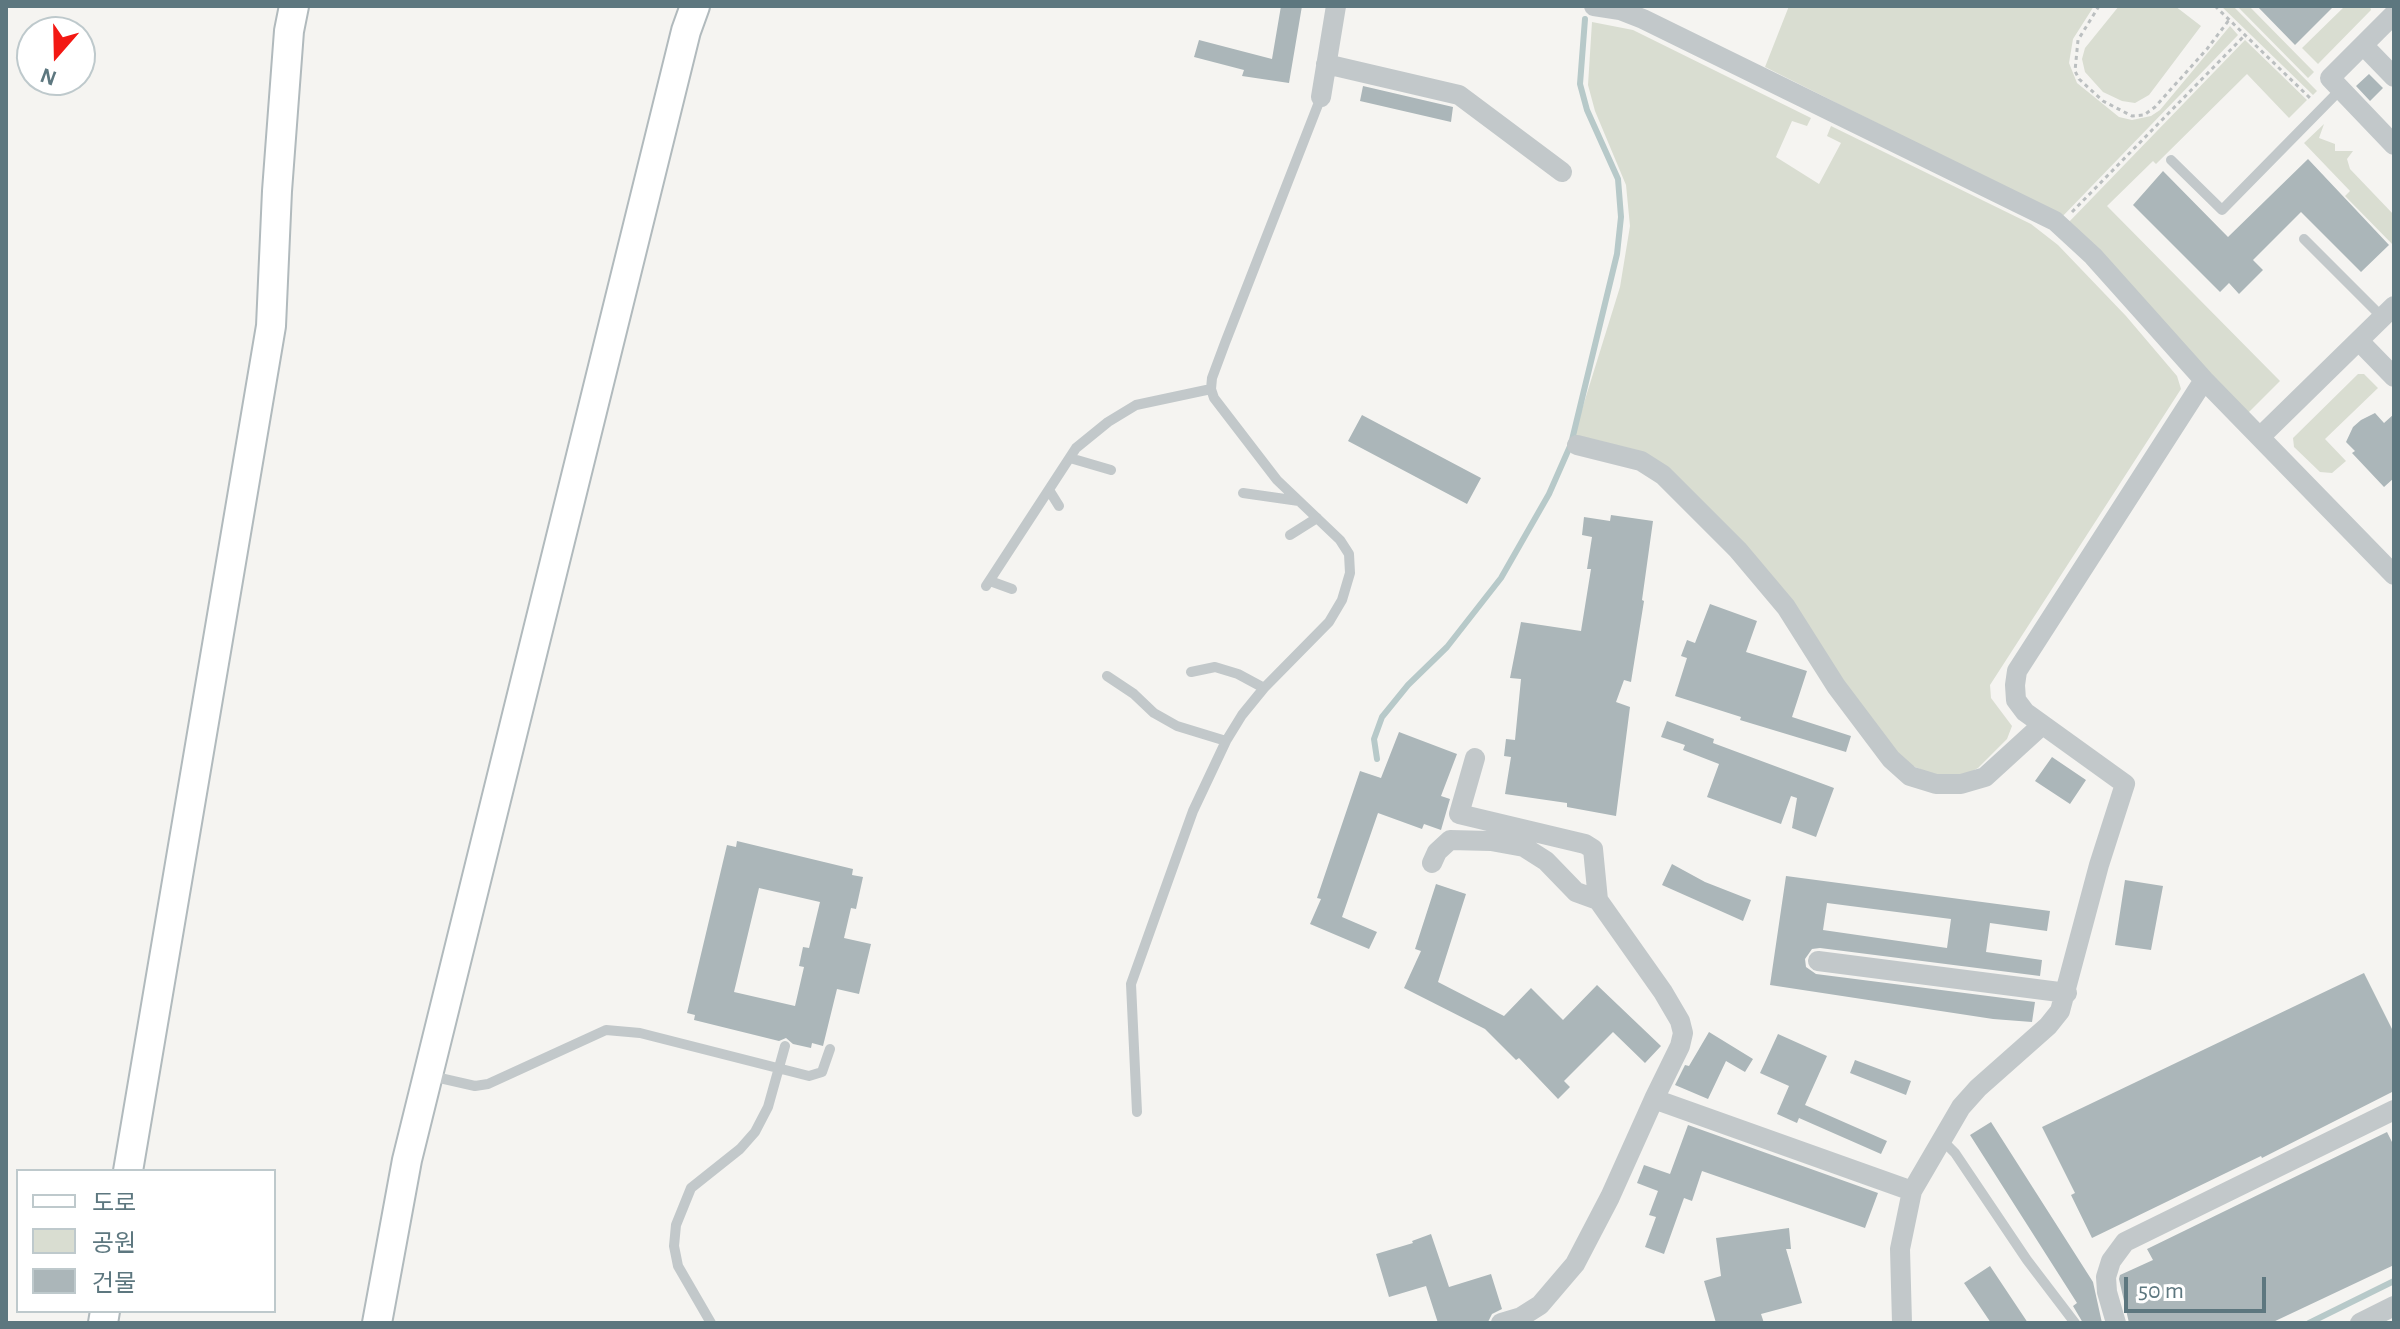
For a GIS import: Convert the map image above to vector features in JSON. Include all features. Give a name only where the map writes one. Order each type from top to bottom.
[{"type":"street","points":[[128,1169],[271,326],[286,74],[294,6]]},
{"type":"street","points":[[377,1323],[407,1160],[686,31],[695,6]]},
{"type":"street","points":[[1321,97],[1336,6]]},
{"type":"street","points":[[1594,6],[1621,8],[2036,210],[2060,225],[2093,256],[2204,380],[2394,575]]},
{"type":"street","points":[[2394,14],[2330,78],[2394,145]]},
{"type":"street","points":[[2363,45],[2394,77]]},
{"type":"street","points":[[1326,64],[1459,95],[1562,172]]},
{"type":"street","points":[[2260,437],[2388,312]]},
{"type":"street","points":[[2359,341],[2394,377]]},
{"type":"street","points":[[1902,1323],[1900,1249],[1912,1191],[1961,1107],[2048,1026],[2060,1011],[2099,865],[2125,784],[2025,712],[2016,700],[2017,671],[2204,380]]},
{"type":"street","points":[[1577,445],[1641,461],[1663,475],[1738,550],[1786,607],[1836,686],[1891,759],[1910,776],[1936,784],[1961,784],[1985,777],[2042,725]]},
{"type":"street","points":[[1475,758],[1459,814],[1585,844],[1593,849],[1598,900],[1663,992],[1680,1021],[1683,1033],[1680,1046],[1610,1197],[1575,1264],[1540,1305],[1521,1317],[1501,1323]]},
{"type":"street","points":[[1432,863],[1437,852],[1450,840],[1479,840],[1524,847],[1546,861],[1576,892],[1598,900]]},
{"type":"street","points":[[1818,961],[2067,993]]},
{"type":"street","points":[[1654,1099],[1912,1191]]},
{"type":"street","points":[[2116,1323],[2106,1277],[2111,1261],[2125,1242],[2394,1110]]},
{"type":"street","points":[[2360,1323],[2394,1306]]},
{"type":"lane","points":[[2171,160],[2222,210],[2341,89]]},
{"type":"lane","points":[[1137,1112],[1131,984],[1177,854],[1226,741],[1242,715],[1329,622],[1342,600],[1350,573],[1349,554],[1340,540],[1277,480],[1214,398],[1211,389],[1225,343],[1321,97]]},
{"type":"lane","points":[[2304,239],[2388,312]]},
{"type":"lane","points":[[1012,589],[988,583],[1076,448],[1108,422],[1136,405],[1211,389]]},
{"type":"lane","points":[[1070,458],[1111,470]]},
{"type":"lane","points":[[1049,490],[1059,506]]},
{"type":"lane","points":[[1243,493],[1299,501]]},
{"type":"lane","points":[[1290,535],[1317,518]]},
{"type":"lane","points":[[1191,672],[1215,667],[1238,674],[1264,688]]},
{"type":"lane","points":[[1107,676],[1177,726],[1226,741]]},
{"type":"lane","points":[[428,1075],[462,1084],[488,1084],[606,1030],[618,1030],[816,1075],[822,1072],[830,1049]]},
{"type":"lane","points":[[711,1323],[678,1266],[674,1246],[676,1225],[691,1188],[740,1149],[755,1132],[768,1107],[785,1046]]},
{"type":"lane","points":[[1941,1139],[1955,1153],[2027,1260],[2075,1323]]},
{"type":"path","points":[[2099,6],[2078,40],[2075,71],[2079,79],[2103,101],[2132,116],[2144,115],[2155,107],[2229,20]]},
{"type":"path","points":[[2215,6],[2321,109]]},
{"type":"path","points":[[2060,225],[2245,35]]},
{"type":"green space","points":[[1789,6],[2094,6],[2073,39],[2069,63],[2077,83],[2119,117],[2132,120],[2151,116],[2160,110],[2230,26],[2238,35],[2060,219],[2046,208],[1765,67]]},
{"type":"green space","points":[[2119,6],[2175,6],[2201,26],[2149,95],[2135,103],[2103,92],[2085,72],[2082,59],[2085,48]]},
{"type":"green space","points":[[2221,6],[2233,6],[2317,91],[2313,95]]},
{"type":"green space","points":[[2237,6],[2249,6],[2314,72],[2308,78]]},
{"type":"green space","points":[[2345,6],[2370,6],[2371,10],[2318,64],[2302,48]]},
{"type":"green space","points":[[1592,22],[1633,30],[1811,118],[1807,126],[1792,121],[1776,157],[1819,184],[1841,143],[1827,136],[1831,126],[2031,224],[2058,245],[2126,316],[2177,376],[2181,389],[1990,685],[1991,698],[2012,726],[2007,739],[1978,768],[1959,778],[1939,777],[1908,764],[1897,755],[1839,679],[1642,456],[1574,435],[1620,287],[1630,226],[1626,185],[1595,111],[1588,85]]},
{"type":"green space","points":[[2245,40],[2307,100],[2289,118],[2247,74],[2156,164],[2153,161],[2107,206],[2280,381],[2245,416],[2067,224]]},
{"type":"green space","points":[[2324,124],[2319,138],[2335,144],[2335,151],[2353,151],[2347,159],[2350,169],[2394,215],[2394,246],[2345,196],[2350,191],[2304,143]]},
{"type":"green space","points":[[2358,374],[2364,374],[2378,388],[2325,439],[2346,461],[2332,473],[2320,472],[2294,447],[2293,438]]},
{"type":"building","points":[[1281,6],[1302,6],[1289,83],[1242,76],[1244,70],[1194,57],[1199,40],[1272,59]]},
{"type":"building","points":[[2257,6],[2334,6],[2295,45]]},
{"type":"building","points":[[2369,74],[2383,88],[2370,101],[2356,86]]},
{"type":"building","points":[[1363,86],[1453,107],[1451,122],[1360,101]]},
{"type":"building","points":[[2308,159],[2389,245],[2361,272],[2301,212],[2253,260],[2263,270],[2239,294],[2229,283],[2220,292],[2133,205],[2163,171],[2228,237]]},
{"type":"building","points":[[2375,413],[2384,423],[2394,414],[2394,478],[2384,487],[2352,453],[2355,451],[2346,442],[2353,427]]},
{"type":"building","points":[[1362,415],[1481,478],[1467,504],[1348,441]]},
{"type":"building","points":[[1611,515],[1653,521],[1631,682],[1624,680],[1616,702],[1630,707],[1616,816],[1567,807],[1567,803],[1505,794],[1511,757],[1504,756],[1506,739],[1515,740],[1521,679],[1510,678],[1521,622],[1581,631],[1591,569],[1587,569],[1592,537],[1582,535],[1584,517],[1610,521]]},
{"type":"building","points":[[1710,604],[1757,621],[1746,652],[1807,671],[1792,717],[1851,736],[1846,752],[1740,720],[1741,717],[1675,696],[1687,658],[1681,656],[1687,640],[1695,643]]},
{"type":"building","points":[[1667,721],[1714,739],[1713,743],[1834,788],[1816,837],[1792,828],[1797,798],[1791,796],[1781,824],[1707,797],[1719,764],[1683,750],[1685,745],[1661,737]]},
{"type":"building","points":[[1399,732],[1457,754],[1441,796],[1450,799],[1441,830],[1424,824],[1422,829],[1378,813],[1342,917],[1377,932],[1369,949],[1310,924],[1321,899],[1317,898],[1360,771],[1381,778]]},
{"type":"building","points":[[2052,757],[2086,780],[2070,804],[2035,781]]},
{"type":"building","points":[[737,841],[853,869],[852,875],[863,877],[856,909],[851,908],[844,938],[871,944],[859,994],[837,989],[823,1046],[812,1043],[811,1048],[793,1044],[786,1038],[779,1041],[694,1020],[695,1015],[687,1013],[727,845],[736,847]],"holes":[[[759,888],[820,902],[809,948],[803,947],[799,966],[804,967],[795,1006],[734,992]]]},
{"type":"building","points":[[1672,864],[1705,882],[1751,900],[1743,921],[1662,885]]},
{"type":"building","points":[[1786,876],[2050,911],[2047,931],[1990,923],[1986,952],[2042,960],[2040,976],[1820,948],[1812,949],[1805,959],[1806,967],[1816,974],[2035,1002],[2032,1022],[1993,1019],[1770,985]],"holes":[[[1827,903],[1951,919],[1947,948],[1823,930]]]},
{"type":"building","points":[[2125,880],[2163,886],[2151,950],[2115,945]]},
{"type":"building","points":[[1436,884],[1466,894],[1438,982],[1504,1016],[1531,988],[1563,1020],[1597,985],[1661,1046],[1645,1063],[1613,1032],[1564,1081],[1570,1087],[1558,1099],[1519,1058],[1516,1060],[1485,1029],[1404,988],[1421,951],[1415,949]]},
{"type":"building","points":[[2364,973],[2394,1033],[2394,1091],[2262,1158],[2092,1238],[2071,1195],[2075,1193],[2042,1127]]},
{"type":"building","points":[[1709,1032],[1753,1059],[1745,1072],[1726,1061],[1708,1099],[1675,1085]]},
{"type":"building","points":[[1778,1034],[1827,1056],[1805,1105],[1887,1141],[1881,1154],[1799,1118],[1797,1123],[1777,1114],[1789,1086],[1760,1073]]},
{"type":"building","points":[[1855,1060],[1911,1081],[1906,1095],[1850,1073]]},
{"type":"building","points":[[1991,1122],[2093,1282],[2102,1323],[2083,1323],[2073,1306],[2077,1303],[1970,1135]]},
{"type":"building","points":[[1688,1125],[1878,1193],[1865,1228],[1702,1171],[1692,1201],[1684,1198],[1664,1254],[1645,1247],[1656,1217],[1649,1215],[1658,1191],[1637,1183],[1644,1165],[1670,1174]]},
{"type":"building","points":[[2387,1132],[2394,1146],[2394,1265],[2271,1323],[2129,1323],[2119,1279],[2120,1275],[2153,1260],[2147,1249]]},
{"type":"building","points":[[1789,1228],[1791,1249],[1786,1249],[1802,1303],[1761,1314],[1764,1323],[1716,1323],[1704,1281],[1721,1276],[1716,1238]]},
{"type":"building","points":[[1431,1234],[1449,1287],[1491,1274],[1502,1309],[1492,1314],[1488,1322],[1438,1323],[1426,1286],[1389,1297],[1376,1254]]},
{"type":"building","points":[[1990,1266],[2028,1323],[1991,1323],[1964,1283]]},
{"type":"waterway","points":[[1377,759],[1374,739],[1382,717],[1408,685],[1447,647],[1501,578],[1549,494],[1571,444],[1617,254],[1621,217],[1618,179],[1587,110],[1580,84],[1585,19]]},
{"type":"waterway","points":[[2309,1323],[2394,1281]]}]
